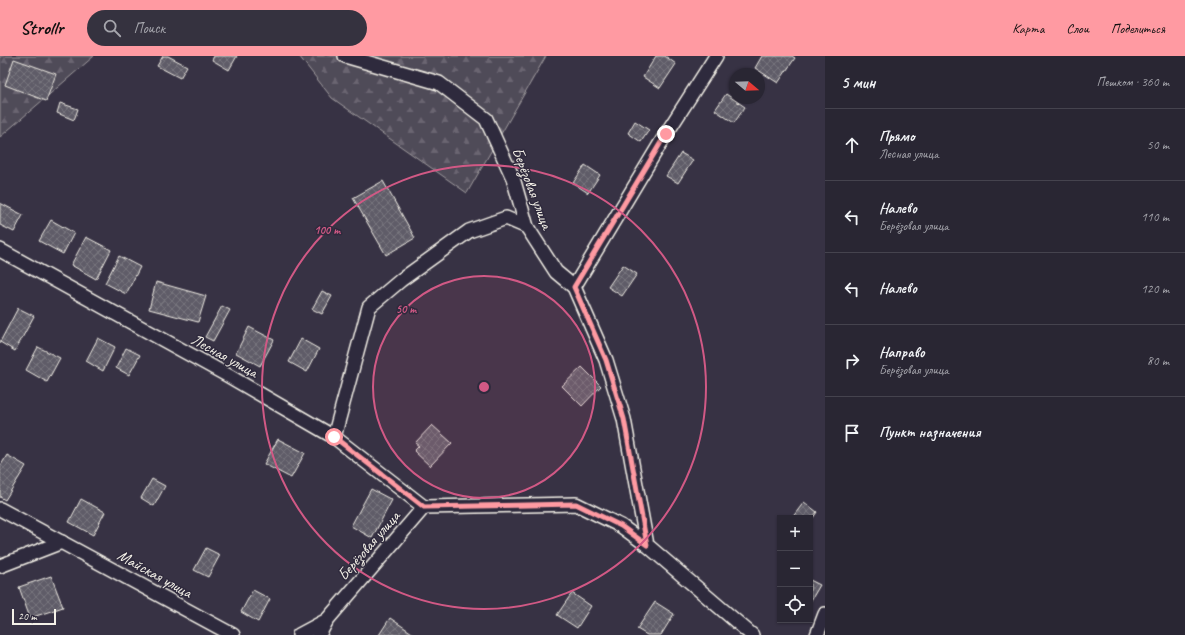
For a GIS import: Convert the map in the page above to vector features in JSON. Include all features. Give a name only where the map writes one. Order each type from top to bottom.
[{"type":"street","name":"Берёзовая улица","points":[[345,56],[439,83],[486,119],[513,178],[527,228],[556,272],[574,287]]},
{"type":"street","points":[[647,545],[624,419],[606,360],[574,287],[666,134],[716,56]]},
{"type":"street","points":[[334,437],[369,307],[401,280],[469,231],[506,218],[527,228]]},
{"type":"street","name":"Лесная улица","points":[[0,250],[227,375],[334,437],[424,507]]},
{"type":"street","name":"Берёзовая улица","points":[[319,635],[327,620],[424,507],[576,504],[621,526],[647,545],[752,635]]},
{"type":"street","name":"Майская улица","points":[[0,509],[233,635]]},
{"type":"street","points":[[0,566],[62,542]]},
{"type":"street","points":[[817,635],[825,614]]},
{"type":"street","name":"Берёзовая улица","points":[[299,635],[327,620]]},
{"type":"green space","points":[[0,56],[94,56],[0,137]]},
{"type":"green space","points":[[299,56],[546,56],[467,193],[332,98]]},
{"type":"building","points":[[163,56],[168,56],[187,66],[180,78],[157,66]]},
{"type":"building","points":[[214,56],[237,56],[229,70],[212,60]]},
{"type":"building","points":[[656,56],[665,56],[676,64],[660,88],[643,77]]},
{"type":"building","points":[[762,56],[792,56],[795,58],[778,83],[765,75],[765,68],[755,68]]},
{"type":"building","points":[[14,59],[56,74],[46,101],[5,85]]},
{"type":"building","points":[[726,94],[729,96],[729,104],[741,104],[745,107],[734,123],[715,110]]},
{"type":"building","points":[[60,103],[78,109],[74,120],[57,113]]},
{"type":"building","points":[[635,121],[649,130],[641,142],[628,133]]},
{"type":"building","points":[[681,153],[693,160],[678,183],[666,176]]},
{"type":"building","points":[[585,165],[600,175],[588,193],[573,183]]},
{"type":"building","points":[[383,181],[415,238],[386,255],[353,198]]},
{"type":"building","points":[[0,203],[23,215],[14,232],[0,225]]},
{"type":"building","points":[[51,220],[74,233],[63,254],[39,241]]},
{"type":"building","points":[[86,237],[111,250],[96,279],[71,265]]},
{"type":"building","points":[[119,256],[140,267],[126,294],[105,283]]},
{"type":"building","points":[[623,265],[637,274],[622,296],[608,287]]},
{"type":"building","points":[[156,282],[206,296],[198,322],[149,309]]},
{"type":"building","points":[[322,291],[332,296],[322,314],[312,309]]},
{"type":"building","points":[[222,306],[230,310],[213,341],[205,337]]},
{"type":"building","points":[[18,308],[34,316],[15,351],[0,342]]},
{"type":"building","points":[[249,327],[274,340],[260,366],[236,353]]},
{"type":"building","points":[[98,338],[115,347],[103,371],[86,361]]},
{"type":"building","points":[[301,339],[319,349],[307,372],[289,362]]},
{"type":"building","points":[[38,347],[60,358],[47,382],[26,370]]},
{"type":"building","points":[[126,348],[140,355],[129,375],[116,368]]},
{"type":"building","points":[[582,367],[601,386],[582,406],[562,386]]},
{"type":"building","points":[[432,425],[452,443],[430,466],[414,451],[419,446],[415,443]]},
{"type":"building","points":[[278,439],[305,453],[291,478],[264,464]]},
{"type":"building","points":[[7,455],[26,466],[5,500],[0,497],[0,467]]},
{"type":"building","points":[[152,479],[165,486],[154,506],[141,498]]},
{"type":"building","points":[[371,489],[392,500],[372,538],[351,526]]},
{"type":"building","points":[[81,499],[105,512],[93,535],[69,522]]},
{"type":"building","points":[[804,502],[817,512],[813,518],[813,515],[794,515]]},
{"type":"building","points":[[206,548],[220,555],[208,577],[194,570]]},
{"type":"building","points":[[51,576],[63,607],[30,618],[19,587]]},
{"type":"building","points":[[813,582],[820,585],[813,597]]},
{"type":"building","points":[[253,590],[270,599],[258,622],[241,612]]},
{"type":"building","points":[[572,593],[591,606],[577,628],[557,615]]},
{"type":"building","points":[[655,602],[674,614],[661,635],[647,635],[637,629]]},
{"type":"building","points":[[390,618],[415,635],[379,635]]},
{"type":"route","points":[[334,437],[424,507],[576,504],[621,526],[647,545],[624,419],[606,360],[574,287],[666,134]]}]
